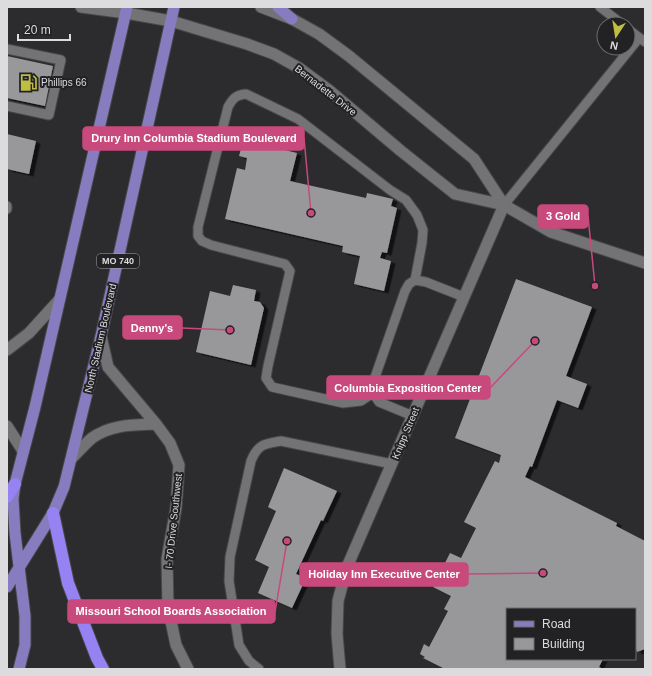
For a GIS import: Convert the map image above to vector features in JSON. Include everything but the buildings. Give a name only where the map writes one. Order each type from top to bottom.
[{"type":"highway","points":[[7,497],[15,484]]},
{"type":"highway","points":[[53,514],[68,583],[97,658],[103,669]]},
{"type":"main road","name":"North Stadium Boulevard","points":[[7,587],[53,514],[64,487],[101,336],[174,7]]},
{"type":"main road","points":[[278,7],[292,19]]},
{"type":"main road","points":[[20,669],[25,645],[25,633],[14,514],[15,484],[35,407],[126,10]]},
{"type":"street","name":"Bernadette Drive","points":[[81,7],[126,10],[171,21],[248,44],[274,54],[299,68],[330,91],[401,152],[455,194],[504,205],[551,232],[645,263]]},
{"type":"street","name":"Bernadette Drive","points":[[261,7],[292,19],[319,34],[349,56],[474,159],[504,205]]},
{"type":"street","name":"Knipp Street","points":[[340,669],[337,634],[338,601],[347,567],[504,205]]},
{"type":"street","points":[[7,350],[29,334],[59,300]]},
{"type":"street","name":"I- 70 Drive Southwest","points":[[101,336],[108,367],[170,443],[178,465],[176,508],[167,559],[168,607],[176,645],[188,669]]},
{"type":"street","points":[[72,458],[93,438],[112,428],[130,425],[156,424]]},
{"type":"street","points":[[7,426],[23,451]]},
{"type":"lane","points":[[600,7],[612,16]]},
{"type":"lane","points":[[504,205],[642,40]]},
{"type":"lane","points":[[7,51],[38,59],[61,60],[49,115],[29,106],[7,106]]},
{"type":"lane","points":[[373,393],[361,401],[343,403],[272,387],[266,378],[290,271],[284,264],[211,245],[202,241],[198,236],[198,226],[224,122],[232,98],[239,94],[246,94],[298,119],[390,190],[406,200],[417,215],[423,230],[415,280]]},
{"type":"lane","points":[[412,416],[379,402],[373,393],[373,383],[405,292],[409,284],[415,280],[426,282],[464,297]]},
{"type":"lane","points":[[259,669],[249,661],[239,645],[229,581],[230,557],[251,461],[255,451],[264,444],[281,441],[392,464]]},
{"type":"place","name":"Phillips 66","points":[[28,82]]},
{"type":"place","name":"Drury Inn Columbia Stadium Boulevard","points":[[311,213]]},
{"type":"place","name":"3 Gold","points":[[595,286]]},
{"type":"place","name":"Denny's","points":[[230,330]]},
{"type":"place","name":"Columbia Exposition Center","points":[[535,341]]},
{"type":"place","name":"Missouri School Boards Association","points":[[287,541]]},
{"type":"place","name":"Holiday Inn Executive Center","points":[[543,573]]}]
